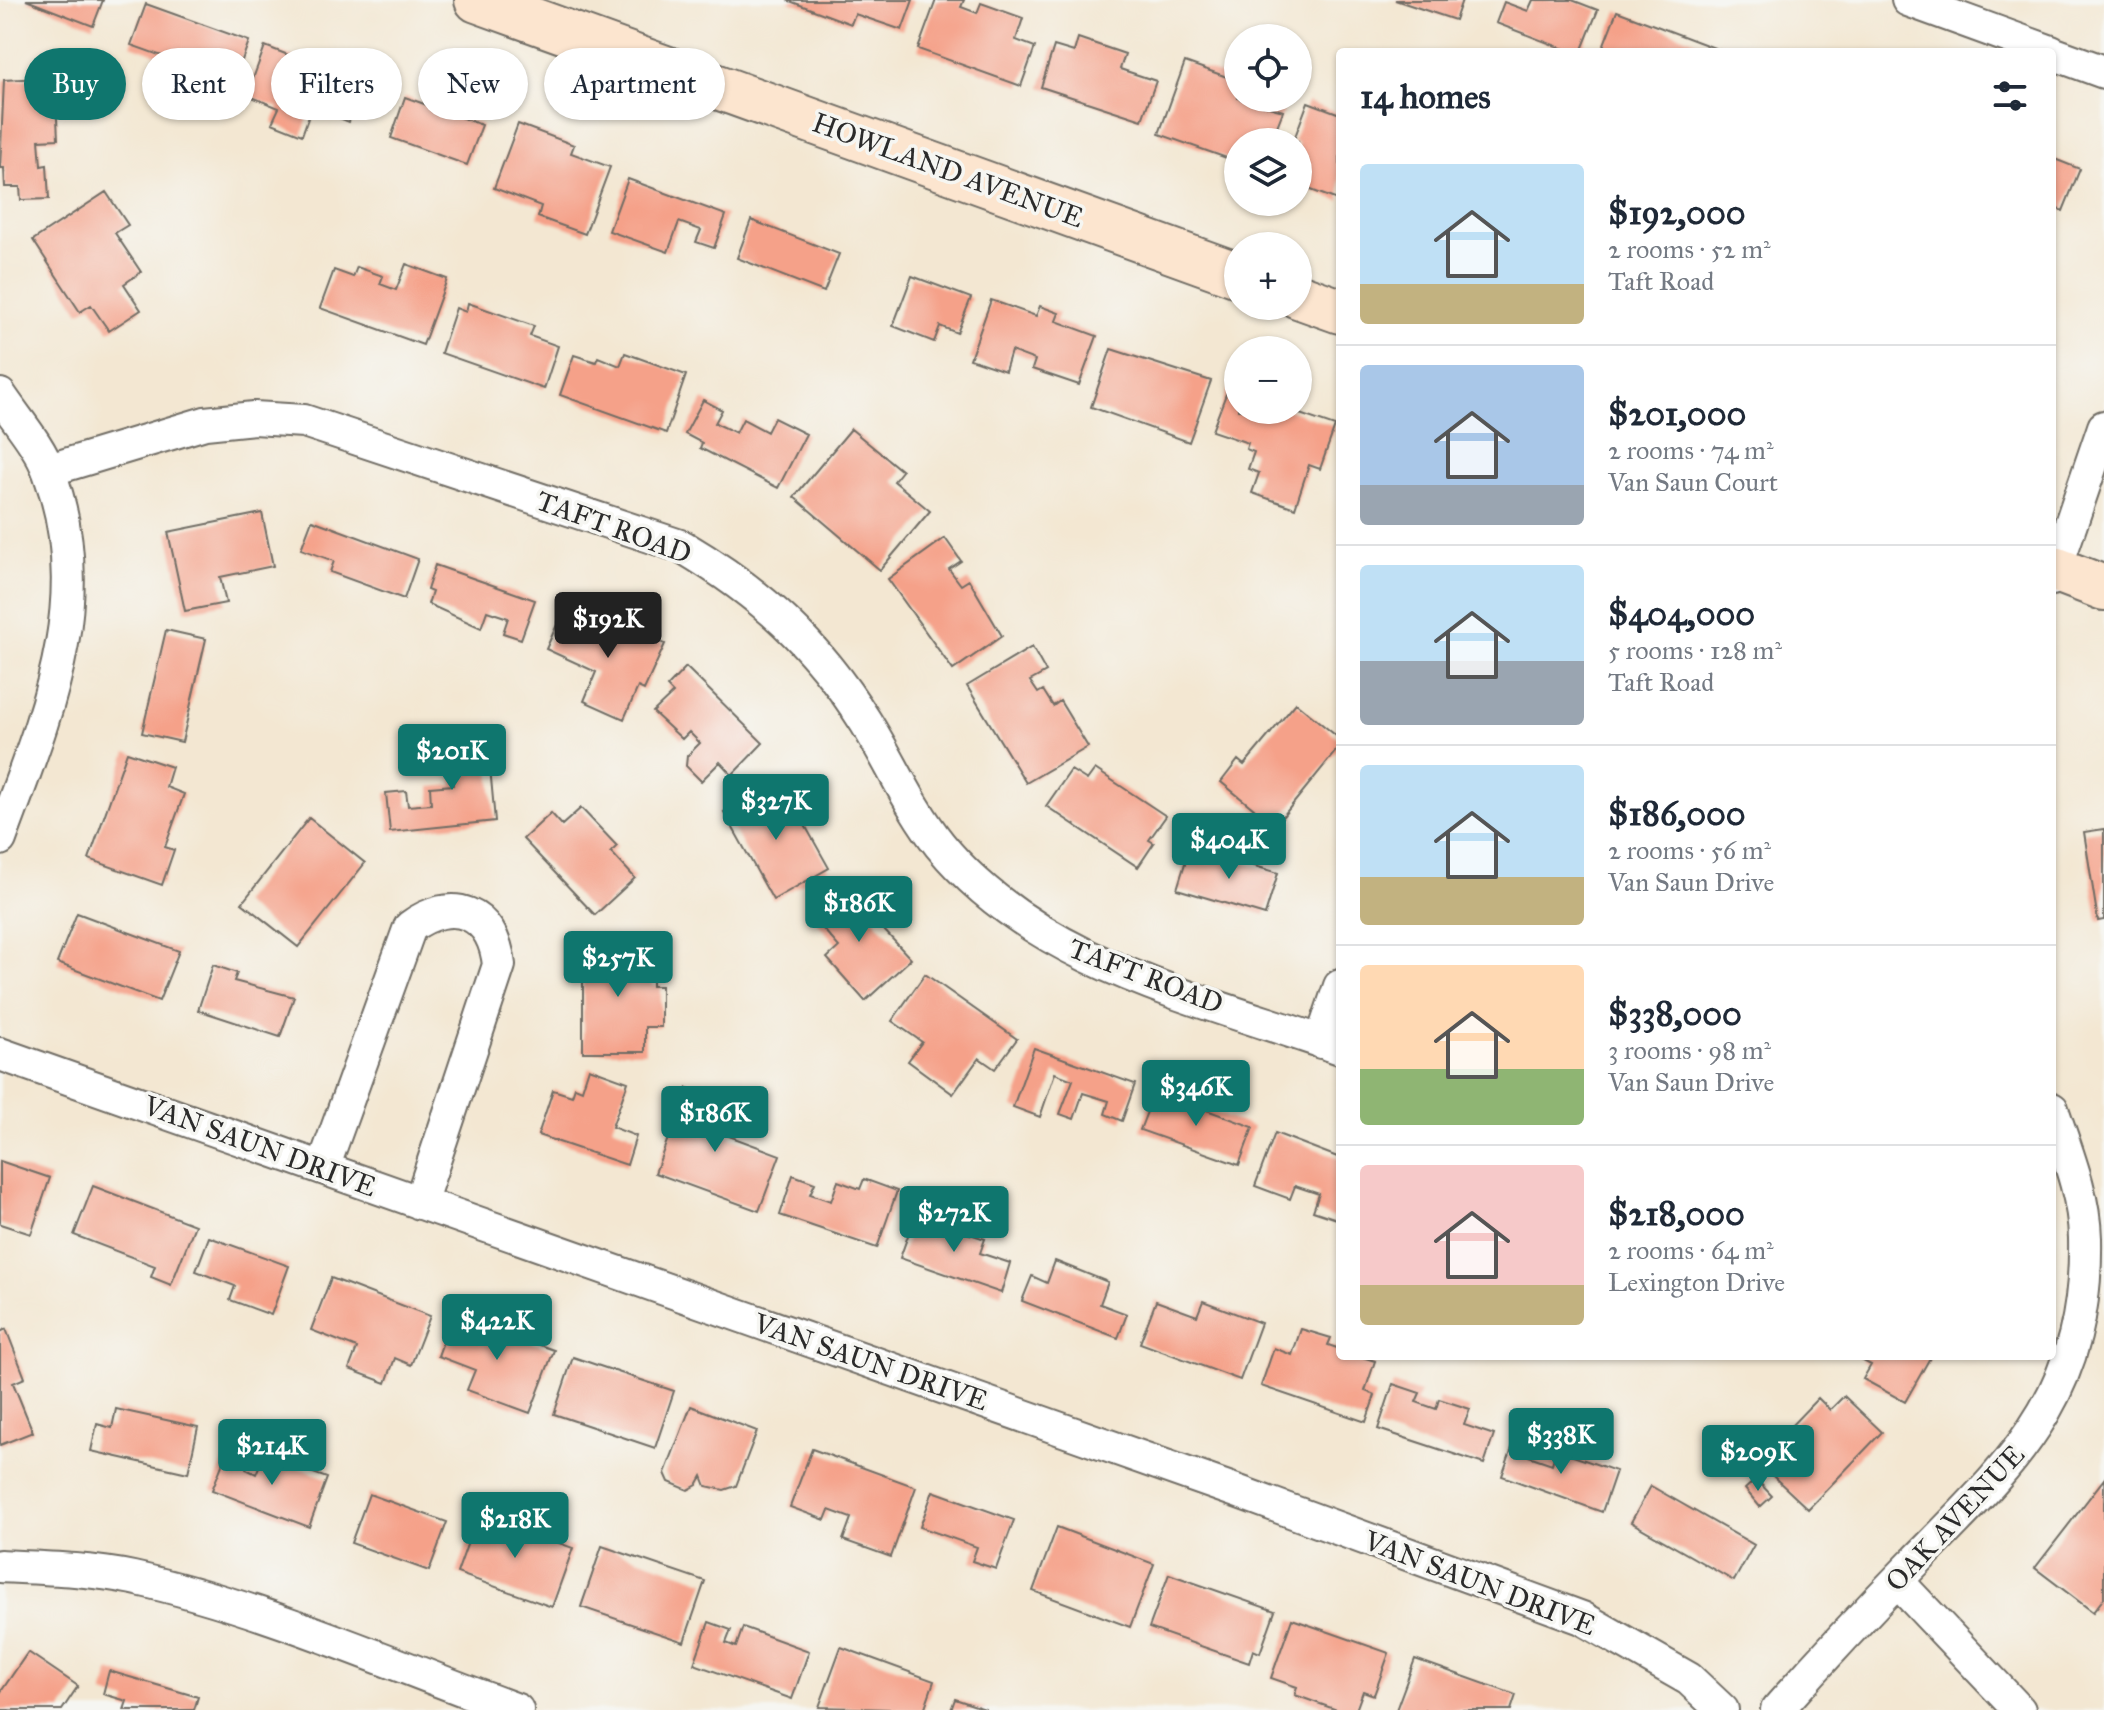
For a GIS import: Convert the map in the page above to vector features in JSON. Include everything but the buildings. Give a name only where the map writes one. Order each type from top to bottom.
[{"type":"street","name":"HOWLAND AVENUE","points":[[477,0],[534,10],[1224,270]]},
{"type":"street","points":[[1908,0],[2040,48]]},
{"type":"street","points":[[2056,54],[2104,72]]},
{"type":"street","points":[[1312,301],[1336,310]]},
{"type":"street","points":[[0,395],[49,470],[60,512],[67,573],[65,634],[53,694],[0,839]]},
{"type":"street","name":"TAFT ROAD","points":[[49,470],[205,423],[254,418],[304,421],[683,547],[735,579],[788,621],[829,667],[867,723],[902,791],[941,846],[988,894],[1042,934],[1096,962],[1331,1045]]},
{"type":"street","points":[[2056,563],[2104,427]]},
{"type":"street","points":[[2056,573],[2104,588]]},
{"type":"street","points":[[323,1168],[410,927],[428,914],[449,909],[469,914],[486,926],[497,944],[499,965],[420,1203]]},
{"type":"street","points":[[1331,1045],[1336,1012]]},
{"type":"street","name":"VAN SAUN DRIVE","points":[[0,1054],[1582,1618],[1689,1679],[1722,1710]]},
{"type":"street","name":"OAK AVENUE","points":[[1777,1710],[2026,1444],[2055,1395],[2072,1347],[2083,1292],[2085,1235],[2076,1180],[2056,1121]]},
{"type":"street","points":[[0,1566],[130,1578],[211,1598],[463,1701],[517,1710]]},
{"type":"street","points":[[1897,1581],[2019,1710]]}]
